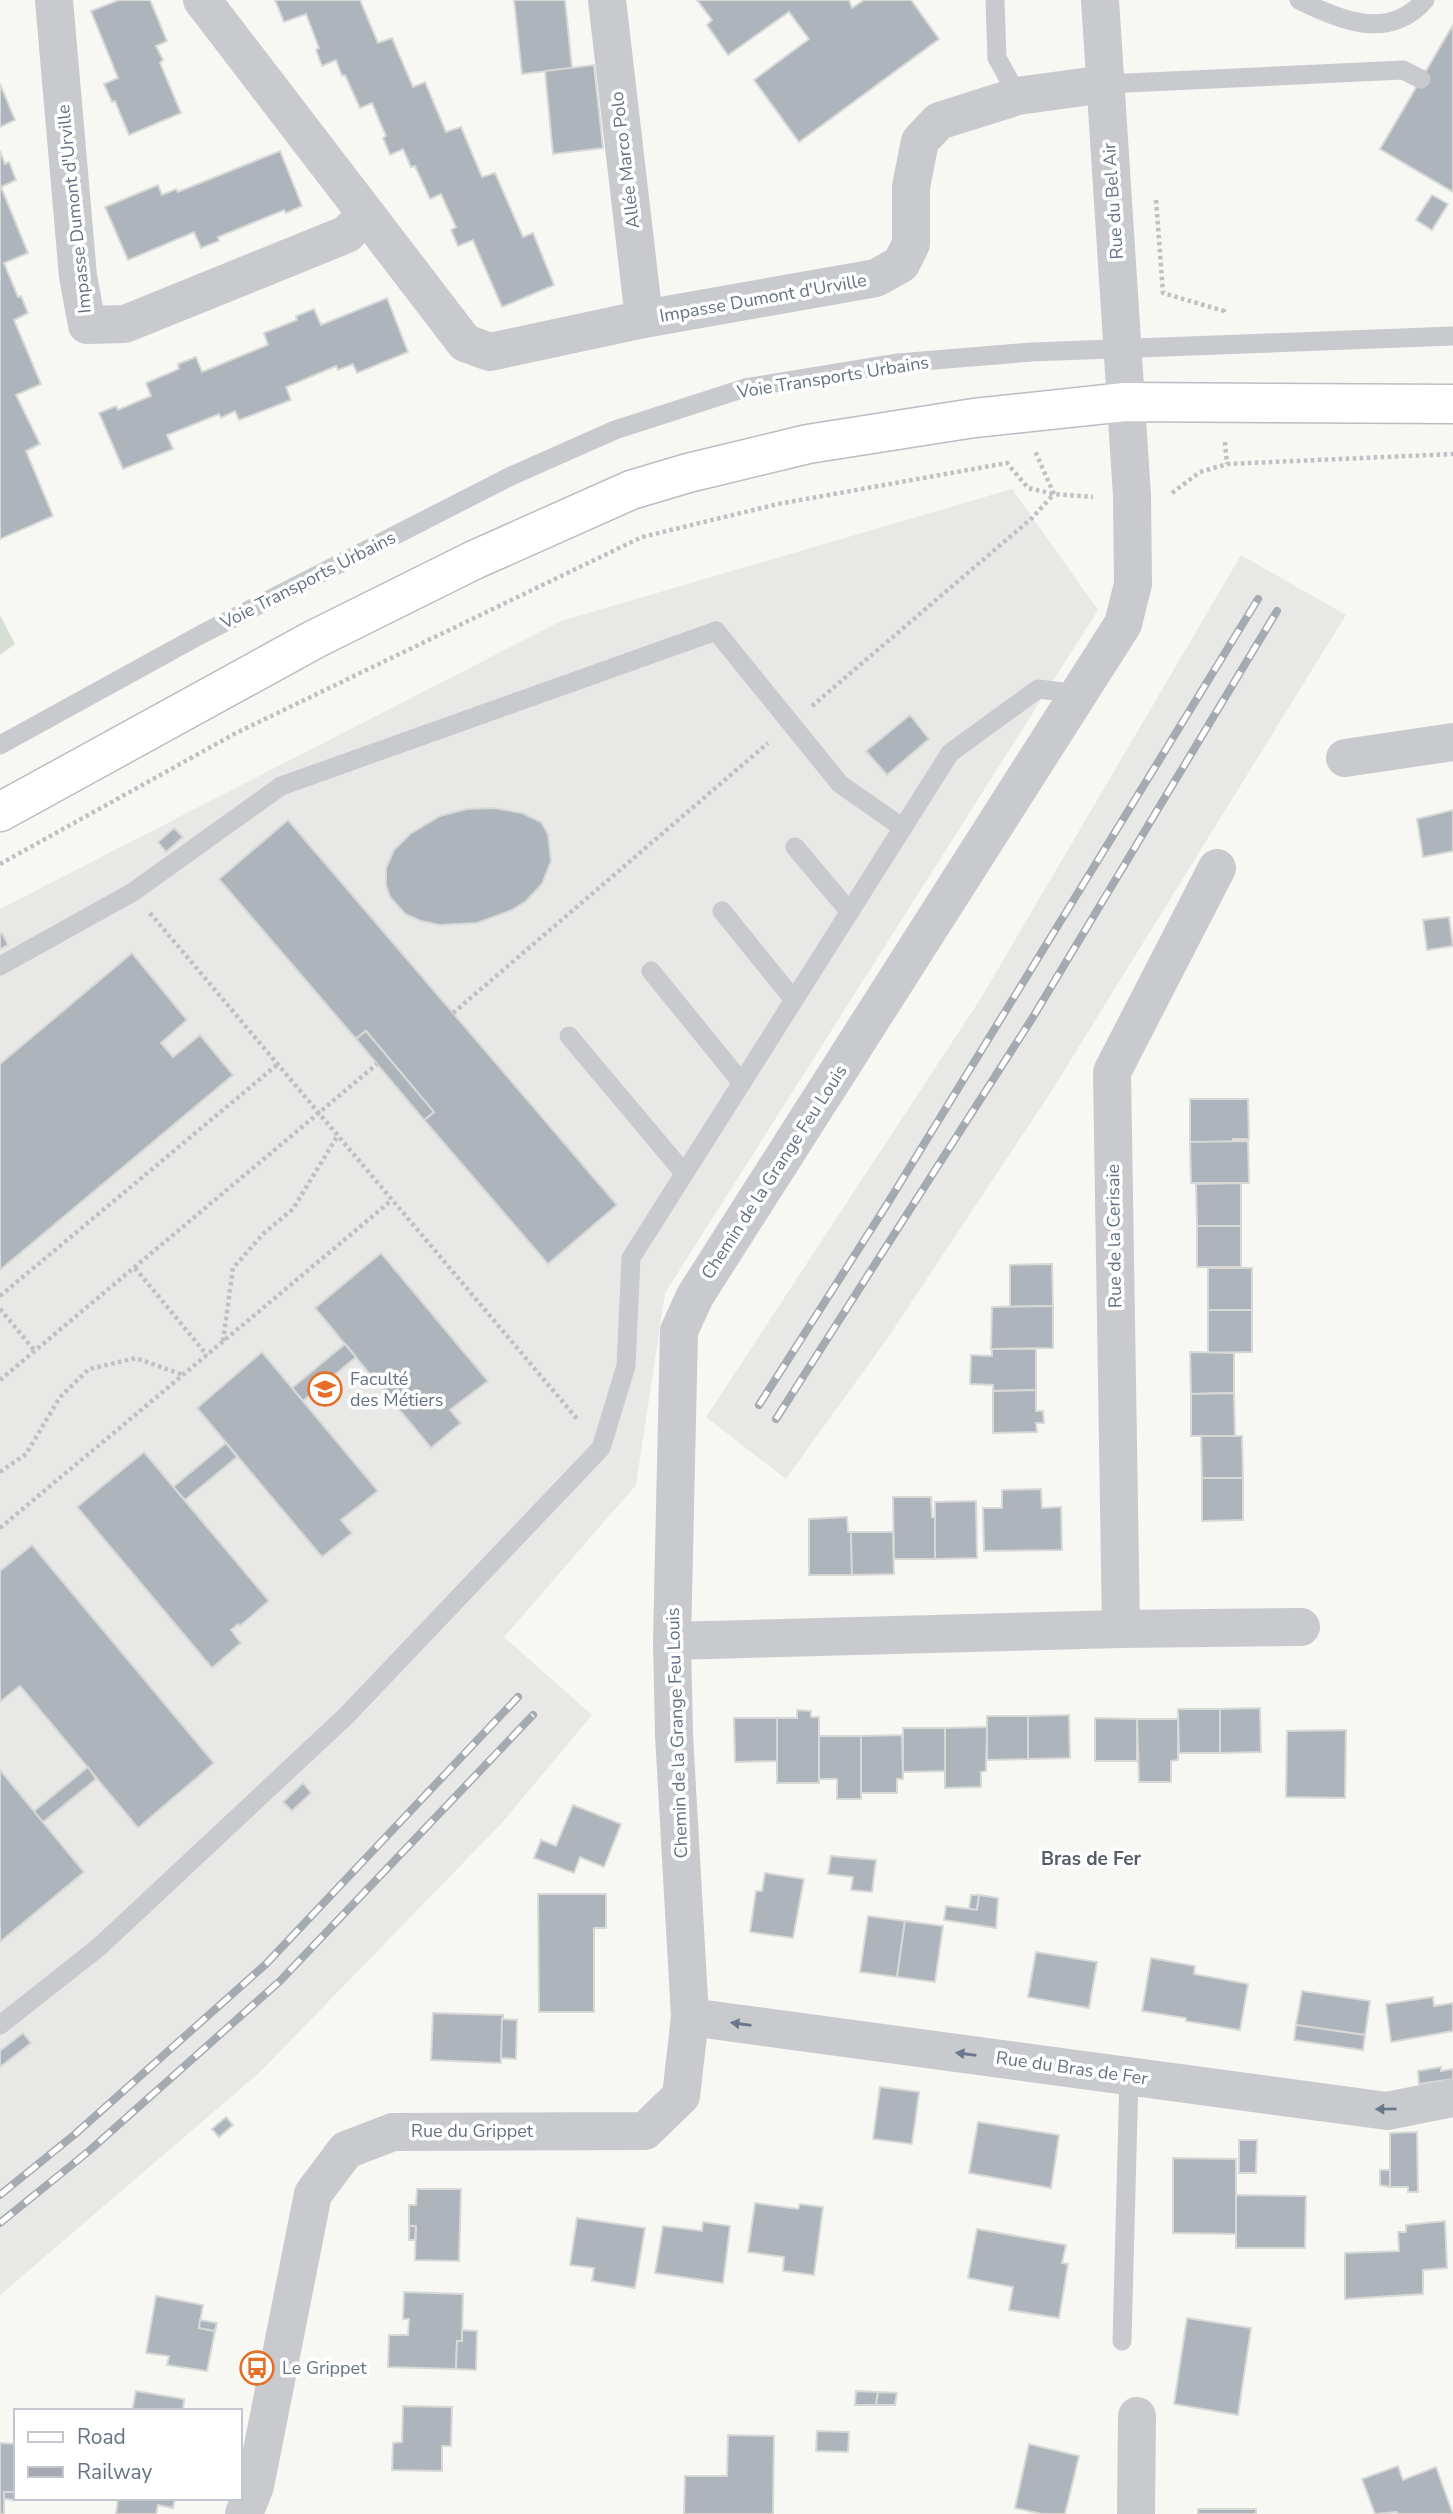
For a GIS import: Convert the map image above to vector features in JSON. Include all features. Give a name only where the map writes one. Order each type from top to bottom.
[{"type":"street","name":"Impasse Dumont d'Urville","points":[[54,0],[78,276],[87,325],[125,324],[347,234],[365,215]]},
{"type":"street","name":"Impasse Dumont d'Urville","points":[[202,0],[465,343],[490,352],[644,319],[876,278],[901,264],[911,244],[911,187],[920,141],[939,121],[1018,96],[1105,84]]},
{"type":"street","name":"Allée Marco Polo","points":[[607,0],[644,319]]},
{"type":"street","name":"Rue du Bel Air","points":[[1100,0],[1125,402]]},
{"type":"street","points":[[0,812],[315,639],[474,560],[631,491],[688,473],[808,444],[974,418],[1125,402],[1453,404]]},
{"type":"street","name":"Chemin de la Grange Feu Louis","points":[[690,2017],[674,1735],[672,1642],[679,1331],[695,1296],[1123,624],[1133,584],[1132,496],[1125,402]]},
{"type":"street","points":[[1345,758],[1453,742]]},
{"type":"street","name":"Rue de la Cerisaie","points":[[1121,1629],[1112,1072],[1217,868]]},
{"type":"street","points":[[672,1642],[1121,1629],[1301,1627]]},
{"type":"street","name":"Rue du Bras de Fer","points":[[690,2017],[1387,2110],[1453,2098]]},
{"type":"street","name":"Rue du Grippet","points":[[244,2514],[255,2486],[313,2194],[346,2150],[393,2132],[645,2131],[681,2096],[690,2017]]},
{"type":"street","points":[[1136,2514],[1137,2416]]},
{"type":"lane","points":[[995,0],[998,58],[1018,96]]},
{"type":"lane","points":[[1299,0],[1327,13],[1361,23],[1389,23],[1413,13],[1425,0]]},
{"type":"lane","points":[[1105,84],[1403,70],[1421,79]]},
{"type":"lane","name":"Voie Transports Urbains","points":[[0,745],[202,634],[511,476],[615,430],[745,388],[885,365],[1032,352],[1453,336]]},
{"type":"lane","points":[[0,966],[133,892],[281,786],[716,631],[841,784],[903,828]]},
{"type":"lane","points":[[0,2025],[99,1947],[346,1716],[601,1448],[626,1366],[631,1258],[950,753],[1038,689],[1080,694]]},
{"type":"lane","points":[[795,847],[850,912]]},
{"type":"lane","points":[[722,911],[794,1000]]},
{"type":"lane","points":[[651,971],[741,1083]]},
{"type":"lane","points":[[569,1036],[684,1173]]},
{"type":"lane","points":[[1122,2341],[1129,2076]]},
{"type":"path","points":[[1155,187],[1163,293],[1224,312],[1222,345]]},
{"type":"path","points":[[1222,404],[1227,464]]},
{"type":"path","points":[[0,864],[236,733],[642,537],[778,504],[1007,463],[1028,488],[1055,494],[1091,497],[1175,493],[1200,472],[1227,464],[1453,454]]},
{"type":"path","points":[[133,892],[601,1448]]},
{"type":"path","points":[[0,1296],[278,1064]]},
{"type":"path","points":[[0,1380],[377,1064]]},
{"type":"path","points":[[223,1342],[233,1268],[263,1234],[293,1209],[338,1135]]},
{"type":"path","points":[[0,1528],[392,1200]]},
{"type":"path","points":[[135,1268],[207,1355]]},
{"type":"path","points":[[0,1309],[35,1351]]},
{"type":"path","points":[[0,1472],[26,1454],[60,1398],[89,1369],[136,1357],[183,1376]]},
{"type":"shaded area","name":"Faculté des Métiers","points":[[1012,489],[1098,610],[665,1293],[636,1485],[504,1637],[592,1715],[501,1824],[259,2073],[0,2295],[0,909],[561,621]]},
{"type":"shaded area","points":[[1241,555],[1346,615],[1049,1095],[891,1333],[786,1479],[706,1417],[981,998]]},
{"type":"shaded area","points":[[0,615],[15,644],[0,655]]},
{"type":"building","points":[[119,0],[150,0],[167,41],[156,46],[163,60],[160,63],[181,113],[129,135],[115,101],[112,102],[104,84],[118,78],[91,11]]},
{"type":"building","points":[[275,0],[360,0],[378,43],[392,38],[413,87],[425,82],[446,132],[461,127],[482,177],[495,173],[523,237],[533,233],[554,285],[502,307],[473,240],[458,246],[451,230],[456,227],[441,194],[430,199],[415,166],[411,167],[403,149],[390,155],[383,138],[386,136],[372,103],[360,108],[336,60],[322,66],[316,50],[319,48],[306,14],[284,22]]},
{"type":"building","points":[[514,0],[565,0],[572,68],[522,74]]},
{"type":"building","points":[[697,0],[849,0],[852,8],[864,0],[911,0],[939,39],[799,142],[754,80],[809,39],[789,12],[728,55],[707,25],[712,20]]},
{"type":"building","points":[[1453,25],[1453,192],[1380,149]]},
{"type":"building","points":[[594,65],[603,148],[553,154],[545,71]]},
{"type":"building","points":[[0,84],[15,120],[0,127]]},
{"type":"building","points":[[0,151],[5,164],[9,162],[16,180],[1,187],[28,253],[4,263],[28,313],[14,320],[41,384],[16,395],[40,444],[26,451],[53,516],[0,539]]},
{"type":"building","points":[[280,151],[302,206],[286,213],[284,210],[218,237],[219,241],[201,248],[194,232],[128,260],[105,207],[158,185],[162,195],[176,189],[178,192]]},
{"type":"building","points":[[1432,195],[1448,204],[1432,230],[1416,220]]},
{"type":"building","points":[[387,298],[408,352],[357,373],[353,364],[338,370],[336,366],[286,387],[291,400],[239,420],[235,411],[221,418],[219,414],[167,435],[173,449],[123,469],[99,413],[116,406],[118,410],[151,396],[146,383],[179,369],[178,364],[196,357],[202,372],[268,345],[264,333],[297,320],[296,316],[314,309],[321,325]]},
{"type":"building","points":[[910,715],[929,739],[887,775],[866,751]]},
{"type":"building","points":[[494,808],[522,813],[541,822],[548,834],[551,861],[542,884],[526,901],[512,910],[477,923],[440,925],[405,914],[390,897],[386,885],[386,868],[394,850],[410,834],[440,816],[467,809]]},
{"type":"building","points":[[1453,810],[1453,851],[1423,857],[1417,819]]},
{"type":"building","points":[[288,820],[617,1205],[548,1264],[424,1120],[434,1112],[366,1031],[356,1039],[219,879]]},
{"type":"building","points":[[174,828],[183,837],[166,852],[158,842]]},
{"type":"building","points":[[1449,917],[1453,946],[1427,950],[1423,920]]},
{"type":"building","points":[[2,933],[8,945],[0,949],[0,934]]},
{"type":"building","points":[[132,953],[187,1020],[161,1043],[173,1057],[200,1035],[233,1075],[0,1270],[0,1064]]},
{"type":"building","points":[[366,1031],[434,1112],[424,1120],[356,1039]]},
{"type":"building","points":[[1190,1099],[1248,1099],[1249,1139],[1233,1139],[1233,1142],[1190,1142]]},
{"type":"building","points":[[1248,1141],[1249,1183],[1191,1183],[1190,1142]]},
{"type":"building","points":[[1241,1183],[1241,1226],[1197,1226],[1196,1184]]},
{"type":"building","points":[[1197,1226],[1241,1226],[1241,1267],[1197,1267]]},
{"type":"building","points":[[381,1253],[488,1381],[450,1410],[461,1423],[431,1448],[315,1308]]},
{"type":"building","points":[[1052,1264],[1053,1306],[1010,1307],[1010,1265]]},
{"type":"building","points":[[1208,1268],[1252,1268],[1252,1310],[1208,1310]]},
{"type":"building","points":[[1053,1306],[1053,1348],[991,1349],[992,1307]]},
{"type":"building","points":[[1208,1310],[1252,1310],[1252,1352],[1208,1353]]},
{"type":"building","points":[[345,1344],[356,1357],[303,1401],[292,1388]]},
{"type":"building","points":[[992,1349],[1036,1349],[1036,1390],[993,1391],[993,1385],[970,1384],[971,1355],[992,1356]]},
{"type":"building","points":[[262,1352],[378,1491],[341,1520],[352,1533],[322,1557],[197,1408]]},
{"type":"building","points":[[1190,1352],[1234,1353],[1234,1393],[1191,1394]]},
{"type":"building","points":[[1036,1390],[1036,1411],[1043,1411],[1044,1423],[1036,1423],[1037,1432],[993,1433],[993,1391]]},
{"type":"building","points":[[1234,1393],[1235,1436],[1191,1436],[1191,1394]]},
{"type":"building","points":[[1201,1436],[1242,1436],[1243,1478],[1202,1478]]},
{"type":"building","points":[[226,1443],[237,1457],[185,1500],[173,1487]]},
{"type":"building","points":[[144,1452],[269,1601],[240,1626],[238,1624],[231,1630],[241,1643],[212,1668],[77,1507]]},
{"type":"building","points":[[1202,1478],[1243,1478],[1243,1520],[1202,1521]]},
{"type":"building","points":[[1041,1489],[1042,1508],[1061,1507],[1062,1550],[984,1551],[983,1508],[1002,1508],[1002,1490]]},
{"type":"building","points":[[893,1497],[931,1497],[932,1517],[935,1517],[935,1559],[894,1559]]},
{"type":"building","points":[[976,1501],[977,1558],[935,1559],[935,1502]]},
{"type":"building","points":[[847,1517],[848,1532],[851,1532],[852,1575],[809,1575],[809,1519]]},
{"type":"building","points":[[851,1532],[893,1532],[894,1574],[852,1575]]},
{"type":"building","points":[[32,1545],[214,1763],[138,1828],[20,1686],[0,1702],[0,1571]]},
{"type":"building","points":[[1260,1708],[1261,1752],[1220,1753],[1220,1709]]},
{"type":"building","points":[[1178,1709],[1220,1709],[1220,1753],[1179,1753]]},
{"type":"building","points":[[797,1710],[811,1711],[811,1717],[819,1717],[819,1783],[777,1783],[777,1718],[797,1718]]},
{"type":"building","points":[[1069,1715],[1070,1758],[1028,1759],[1028,1716]]},
{"type":"building","points":[[987,1716],[1028,1716],[1028,1759],[987,1760]]},
{"type":"building","points":[[734,1718],[777,1718],[777,1761],[735,1762]]},
{"type":"building","points":[[1095,1718],[1137,1719],[1137,1761],[1095,1761]]},
{"type":"building","points":[[1137,1719],[1178,1719],[1178,1760],[1171,1761],[1171,1782],[1139,1782]]},
{"type":"building","points":[[987,1727],[986,1771],[981,1772],[981,1787],[945,1788],[945,1728]]},
{"type":"building","points":[[903,1728],[945,1728],[945,1771],[903,1772]]},
{"type":"building","points":[[1346,1730],[1345,1798],[1286,1797],[1287,1731]]},
{"type":"building","points":[[902,1735],[903,1779],[897,1779],[897,1793],[861,1793],[861,1736]]},
{"type":"building","points":[[819,1736],[861,1736],[861,1799],[837,1799],[837,1779],[819,1779]]},
{"type":"building","points":[[88,1767],[96,1779],[42,1823],[33,1812]]},
{"type":"building","points":[[0,1770],[84,1872],[0,1942]]},
{"type":"building","points":[[303,1783],[311,1793],[292,1811],[283,1802]]},
{"type":"building","points":[[573,1805],[621,1824],[604,1867],[580,1857],[574,1873],[534,1858],[541,1840],[556,1846]]},
{"type":"building","points":[[831,1856],[876,1860],[872,1892],[851,1890],[853,1877],[828,1874]]},
{"type":"building","points":[[765,1873],[804,1879],[793,1938],[750,1932],[756,1891],[762,1891]]},
{"type":"building","points":[[538,1894],[606,1894],[606,1928],[594,1928],[594,2012],[539,2012]]},
{"type":"building","points":[[971,1895],[979,1895],[977,1910],[969,1909]]},
{"type":"building","points":[[979,1895],[998,1898],[996,1928],[944,1920],[946,1906],[977,1910]]},
{"type":"building","points":[[868,1916],[905,1921],[897,1977],[860,1972]]},
{"type":"building","points":[[905,1921],[943,1926],[935,1982],[897,1977]]},
{"type":"building","points":[[1036,1952],[1097,1962],[1089,2008],[1028,1997]]},
{"type":"building","points":[[1151,1958],[1195,1966],[1194,1974],[1248,1984],[1240,2030],[1142,2011]]},
{"type":"building","points":[[1302,1991],[1370,2001],[1365,2035],[1296,2025]]},
{"type":"building","points":[[1433,1997],[1434,2006],[1453,2003],[1453,2031],[1391,2042],[1386,2004]]},
{"type":"building","points":[[433,2013],[503,2015],[501,2063],[431,2060]]},
{"type":"building","points":[[502,2019],[517,2020],[516,2059],[501,2058]]},
{"type":"building","points":[[1296,2025],[1365,2035],[1363,2050],[1294,2040]]},
{"type":"building","points":[[23,2033],[31,2043],[0,2067],[0,2051]]},
{"type":"building","points":[[1441,2067],[1441,2071],[1453,2069],[1453,2079],[1419,2084],[1418,2071]]},
{"type":"building","points":[[880,2087],[919,2092],[912,2144],[873,2139]]},
{"type":"building","points":[[226,2117],[233,2125],[219,2137],[212,2129]]},
{"type":"building","points":[[978,2122],[1059,2135],[1051,2188],[969,2173]]},
{"type":"building","points":[[1417,2132],[1418,2192],[1408,2192],[1408,2187],[1390,2187],[1390,2133]]},
{"type":"building","points":[[1239,2140],[1257,2140],[1256,2173],[1239,2173]]},
{"type":"building","points":[[1173,2158],[1236,2159],[1236,2234],[1173,2233]]},
{"type":"building","points":[[1380,2170],[1390,2170],[1390,2187],[1380,2185]]},
{"type":"building","points":[[417,2189],[461,2189],[459,2261],[415,2260],[416,2226],[409,2226],[409,2205],[416,2205]]},
{"type":"building","points":[[1236,2195],[1306,2196],[1305,2248],[1236,2248]]},
{"type":"building","points":[[755,2203],[798,2209],[800,2204],[823,2207],[814,2275],[783,2271],[784,2257],[748,2252]]},
{"type":"building","points":[[577,2218],[645,2228],[635,2288],[592,2281],[594,2268],[570,2265]]},
{"type":"building","points":[[1445,2221],[1447,2268],[1423,2270],[1423,2294],[1345,2299],[1345,2253],[1399,2251],[1398,2232],[1406,2232],[1406,2225]]},
{"type":"building","points":[[703,2222],[730,2226],[723,2283],[655,2273],[663,2226],[702,2231]]},
{"type":"building","points":[[409,2226],[416,2226],[415,2240],[409,2240]]},
{"type":"building","points":[[977,2229],[1066,2245],[1062,2263],[1068,2264],[1059,2318],[1009,2310],[1013,2287],[968,2278]]},
{"type":"building","points":[[404,2292],[463,2294],[462,2341],[457,2341],[456,2369],[388,2367],[389,2335],[408,2335],[409,2319],[403,2319]]},
{"type":"building","points":[[156,2296],[203,2305],[199,2328],[215,2331],[207,2371],[167,2365],[169,2356],[146,2353]]},
{"type":"building","points":[[1187,2318],[1251,2328],[1238,2415],[1174,2404]]},
{"type":"building","points":[[200,2320],[217,2323],[215,2331],[199,2328]]},
{"type":"building","points":[[462,2330],[477,2331],[476,2370],[456,2369],[457,2341],[462,2341]]},
{"type":"building","points":[[136,2391],[184,2399],[183,2409],[132,2409]]},
{"type":"building","points":[[856,2391],[878,2392],[876,2405],[855,2405]]},
{"type":"building","points":[[878,2392],[897,2393],[895,2405],[876,2405]]},
{"type":"building","points":[[403,2406],[452,2407],[451,2446],[442,2446],[442,2471],[392,2470],[393,2443],[402,2442]]},
{"type":"building","points":[[817,2431],[849,2432],[848,2452],[816,2451]]},
{"type":"building","points":[[728,2435],[774,2436],[773,2514],[684,2514],[685,2476],[727,2476]]},
{"type":"building","points":[[0,2443],[14,2444],[14,2492],[4,2492],[4,2514],[0,2514]]},
{"type":"building","points":[[1029,2444],[1079,2456],[1065,2514],[1042,2514],[1015,2508]]},
{"type":"building","points":[[1398,2466],[1403,2480],[1436,2467],[1453,2514],[1375,2514],[1362,2479]]},
{"type":"building","points":[[4,2492],[14,2492],[14,2500],[4,2499]]},
{"type":"building","points":[[118,2500],[175,2500],[173,2508],[158,2505],[156,2514],[116,2514]]},
{"type":"building","points":[[1198,2509],[1256,2509],[1256,2514],[1198,2514]]},
{"type":"railway","points":[[759,1405],[886,1206],[1258,599]]},
{"type":"railway","points":[[776,1419],[1033,1017],[1277,611]]},
{"type":"railway","points":[[0,2195],[74,2135],[266,1964],[518,1697]]},
{"type":"railway","points":[[0,2223],[89,2151],[280,1981],[533,1715]]},
{"type":"place","name":"Faculté des Métiers","points":[[325,1389]]},
{"type":"place","name":"Le Grippet","points":[[257,2368]]},
{"type":"district","name":"Bras de Fer","points":[[1091,1858]]}]
